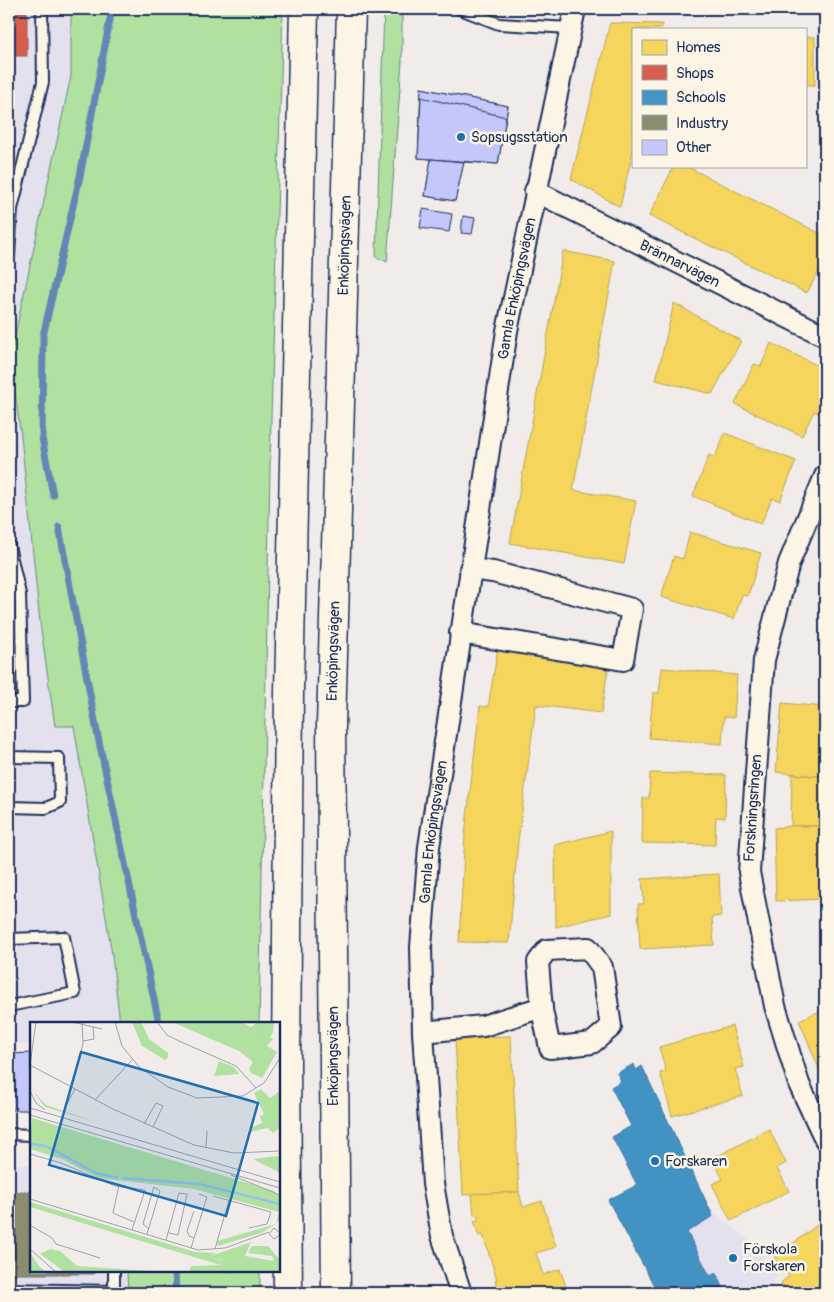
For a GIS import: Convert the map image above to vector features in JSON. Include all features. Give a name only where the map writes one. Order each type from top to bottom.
[{"type":"main road","points":[[288,1293],[286,1054],[288,711],[304,9]]},
{"type":"main road","name":"Enköpingsvägen","points":[[336,1293],[331,726],[351,9]]},
{"type":"street","name":"Gamla Enköpingsvägen","points":[[461,1293],[442,1236],[433,1184],[423,1032],[421,947],[429,847],[505,340],[572,18]]},
{"type":"street","name":"Brännarvägen","points":[[535,191],[825,336]]},
{"type":"street","name":"Forskningsringen","points":[[825,476],[789,563],[764,660],[749,872],[775,1006],[799,1084],[825,1139]]},
{"type":"street","points":[[460,633],[623,660],[632,609],[493,572],[470,569]]},
{"type":"street","points":[[588,948],[602,967],[611,1027],[592,1043],[550,1048],[542,1007],[538,962],[547,950],[588,948]]},
{"type":"street","points":[[423,1032],[483,1026],[542,1007]]},
{"type":"street","points":[[276,1293],[288,1257]]},
{"type":"lane","points":[[9,254],[12,209],[43,82],[42,9]]},
{"type":"lane","points":[[460,9],[499,24],[572,18]]},
{"type":"lane","points":[[9,546],[20,594],[23,702],[9,702]]},
{"type":"lane","points":[[9,757],[59,758],[60,802],[46,808],[9,807]]},
{"type":"lane","points":[[9,939],[64,937],[75,994],[9,1006]]},
{"type":"lane","points":[[9,1134],[30,1135]]},
{"type":"lane","points":[[9,1289],[114,1292],[114,1272]]},
{"type":"shaded area","points":[[9,9],[71,9],[71,76],[10,358],[21,436],[40,623],[55,726],[74,726],[111,948],[120,1022],[30,1022],[30,1045],[9,1044]]},
{"type":"shaded area","points":[[9,1164],[30,1164],[30,1272],[127,1272],[128,1293],[9,1293]]},
{"type":"shaded area","name":"Förskola Forskaren","points":[[716,1214],[753,1243],[777,1273],[772,1288],[776,1293],[726,1293],[716,1273],[710,1276],[687,1232]]},
{"type":"green space","points":[[71,9],[283,9],[271,418],[259,1022],[120,1022],[111,948],[74,726],[55,726],[40,623],[21,436],[10,358],[71,76]]},
{"type":"green space","points":[[384,9],[402,9],[402,61],[387,262],[376,257]]},
{"type":"green space","points":[[127,1272],[260,1272],[260,1293],[128,1293]]},
{"type":"building: Homes","points":[[610,23],[662,24],[661,28],[632,28],[632,155],[620,207],[571,179]]},
{"type":"building: Homes","points":[[806,37],[815,37],[815,85],[806,85]]},
{"type":"building: Homes","points":[[673,168],[690,168],[825,236],[825,260],[807,293],[649,216]]},
{"type":"building: Homes","points":[[563,251],[615,261],[573,490],[636,501],[624,564],[510,543]]},
{"type":"building: Homes","points":[[674,303],[741,341],[712,394],[656,380]]},
{"type":"building: Homes","points":[[771,343],[825,369],[825,408],[822,415],[814,411],[802,436],[735,404],[754,364],[761,366]]},
{"type":"building: Homes","points":[[725,433],[796,461],[780,501],[772,498],[761,524],[693,496],[709,455],[715,457]]},
{"type":"building: Homes","points":[[690,532],[761,553],[748,596],[742,595],[734,619],[661,597],[674,556],[683,559]]},
{"type":"building: Homes","points":[[499,642],[609,663],[601,713],[536,705],[518,841],[509,943],[459,942],[465,834],[480,706],[488,707]]},
{"type":"building: Homes","points":[[662,668],[737,675],[734,718],[724,717],[722,744],[649,738],[653,693],[659,693]]},
{"type":"building: Homes","points":[[782,703],[825,707],[825,777],[776,772]]},
{"type":"building: Homes","points":[[650,773],[726,775],[725,818],[716,817],[715,845],[642,843],[643,798],[649,798]]},
{"type":"building: Homes","points":[[792,774],[825,777],[825,826],[791,826]]},
{"type":"building: Homes","points":[[825,826],[825,899],[776,901],[774,828]]},
{"type":"building: Homes","points":[[611,831],[611,914],[556,927],[555,845]]},
{"type":"building: Homes","points":[[719,874],[721,916],[712,917],[714,945],[640,949],[638,904],[644,904],[642,879]]},
{"type":"building: Homes","points":[[825,1009],[825,1083],[799,1020]]},
{"type":"building: Homes","points":[[732,1026],[744,1067],[735,1069],[743,1096],[672,1116],[660,1073],[666,1071],[659,1047]]},
{"type":"building: Homes","points":[[511,1036],[519,1192],[463,1195],[455,1038]]},
{"type":"building: Homes","points":[[769,1129],[786,1163],[777,1168],[789,1191],[731,1221],[712,1184],[723,1179],[712,1159]]},
{"type":"building: Homes","points":[[519,1192],[523,1207],[542,1201],[556,1247],[536,1253],[543,1275],[560,1269],[568,1293],[499,1293],[495,1280],[497,1280],[483,1235],[479,1236],[474,1221],[478,1220],[478,1216],[474,1215],[472,1194]]},
{"type":"building: Homes","points":[[825,1219],[825,1293],[789,1293],[781,1283],[789,1276],[774,1258]]},
{"type":"building: Shops","points":[[9,9],[27,9],[27,56],[9,56]]},
{"type":"building: Schools","name":"Forskaren","points":[[634,1064],[636,1070],[642,1066],[713,1216],[687,1232],[710,1276],[716,1273],[726,1293],[658,1293],[608,1200],[637,1185],[612,1137],[631,1126],[611,1087],[621,1081],[617,1073]]},
{"type":"building: Industry","points":[[30,1191],[30,1272],[94,1272],[94,1274],[9,1274],[9,1192]]},
{"type":"building: Other","points":[[421,88],[508,106],[506,117],[421,97]]},
{"type":"building: Other","name":"Sopsugsstation","points":[[421,88],[508,106],[498,164],[464,162],[455,201],[425,196],[431,159],[418,158]]},
{"type":"building: Other","name":"Sopsugsstation","points":[[421,97],[506,117],[498,164],[418,158]]},
{"type":"building: Other","points":[[431,159],[464,162],[455,201],[425,196]]},
{"type":"building: Other","points":[[423,209],[452,214],[449,232],[420,228]]},
{"type":"building: Other","points":[[463,216],[475,218],[472,234],[461,233]]},
{"type":"building: Other","points":[[30,1053],[30,1110],[9,1110],[9,1054]]},
{"type":"waterway","points":[[53,495],[42,438],[43,336],[80,176],[112,9]]},
{"type":"waterway","points":[[59,527],[97,732],[159,1022]]},
{"type":"waterway","points":[[175,1272],[176,1293]]},
{"type":"place","name":"Sopsugsstation","points":[[461,137]]},
{"type":"place","name":"Forskaren","points":[[655,1161]]},
{"type":"place","name":"Förskola Forskaren","points":[[733,1258]]}]
